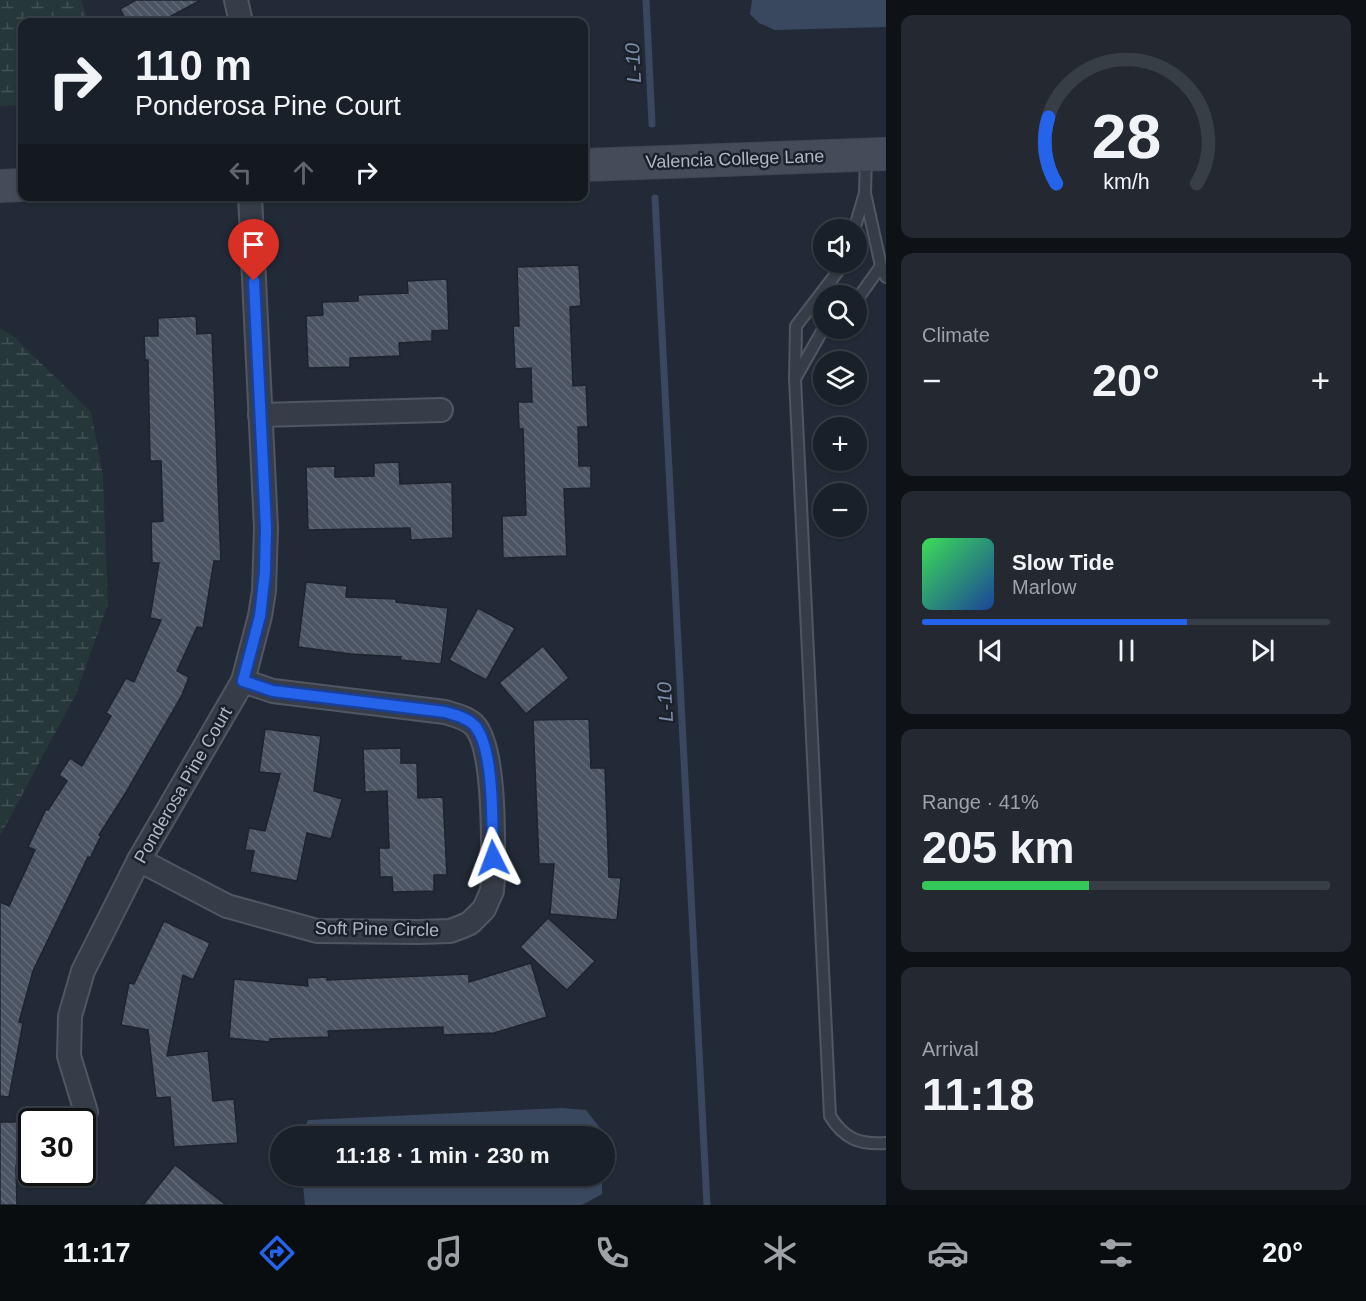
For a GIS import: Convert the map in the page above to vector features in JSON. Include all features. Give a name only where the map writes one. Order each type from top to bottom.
[{"type":"street","points":[[236,0],[240,18]]},
{"type":"street","name":"Valencia College Lane","points":[[588,165],[876,154]]},
{"type":"street","points":[[0,186],[18,185]]},
{"type":"street","name":"Ponderosa Pine Court","points":[[85,1108],[69,1056],[70,1016],[83,971],[139,860],[243,681],[260,616],[265,572],[266,528],[250,201]]},
{"type":"street","points":[[260,415],[441,410]]},
{"type":"street","name":"Soft Pine Circle","points":[[139,860],[227,906],[317,931],[450,931],[470,923],[484,909],[492,891],[493,878],[489,772],[485,745],[474,726],[457,715],[445,712],[273,691],[243,681]]},
{"type":"lane","points":[[857,219],[876,154]]},
{"type":"lane","points":[[865,193],[881,266],[886,277]]},
{"type":"lane","points":[[867,286],[881,266]]},
{"type":"lane","points":[[837,273],[796,326],[795,379],[830,1116],[838,1129],[850,1137],[867,1144],[886,1143]]},
{"type":"lane","points":[[795,379],[818,339]]},
{"type":"green space","points":[[0,0],[81,0],[88,18],[18,18],[18,105],[0,106]]},
{"type":"green space","points":[[0,328],[13,336],[91,412],[103,476],[108,604],[76,694],[0,836]]},
{"type":"water","points":[[752,0],[886,0],[886,27],[775,30],[759,23],[750,14]]},
{"type":"water","points":[[562,1108],[586,1110],[598,1126],[306,1126],[308,1120]]},
{"type":"water","points":[[303,1186],[602,1186],[602,1194],[582,1205],[305,1205]]},
{"type":"building","points":[[136,0],[201,0],[167,18],[125,18],[120,9]]},
{"type":"building","points":[[579,265],[581,306],[570,307],[573,386],[586,385],[588,427],[578,427],[579,466],[591,466],[591,488],[564,489],[567,556],[503,558],[502,516],[526,515],[523,429],[519,429],[518,402],[532,402],[531,368],[515,369],[513,326],[519,326],[517,267]]},
{"type":"building","points":[[447,279],[449,330],[432,331],[432,341],[399,343],[400,356],[350,358],[350,367],[308,368],[306,316],[323,315],[322,302],[358,301],[358,295],[408,293],[407,281]]},
{"type":"building","points":[[196,316],[197,334],[212,333],[221,561],[214,561],[203,628],[197,627],[177,671],[189,677],[182,695],[99,835],[101,836],[90,858],[88,857],[33,971],[19,1022],[23,1023],[9,1097],[0,1096],[0,902],[9,906],[35,850],[28,847],[46,809],[48,810],[67,781],[59,775],[70,758],[82,766],[111,716],[106,713],[126,678],[134,682],[161,620],[150,618],[159,563],[152,563],[151,522],[163,521],[161,461],[150,461],[148,360],[145,360],[144,336],[158,336],[158,318]]},
{"type":"building","points":[[399,462],[400,484],[452,482],[453,538],[411,540],[410,528],[308,530],[306,467],[335,466],[335,477],[374,476],[374,463]]},
{"type":"building","points":[[306,582],[347,586],[346,597],[396,599],[396,602],[448,608],[441,664],[400,660],[401,657],[351,654],[298,647]]},
{"type":"building","points":[[478,608],[515,628],[486,680],[449,660]]},
{"type":"building","points":[[543,646],[569,678],[526,714],[499,683]]},
{"type":"building","points":[[589,719],[591,768],[605,768],[609,877],[621,878],[617,920],[550,914],[554,864],[539,864],[533,720]]},
{"type":"building","points":[[265,729],[321,736],[314,791],[342,799],[331,839],[307,833],[297,881],[250,872],[254,851],[245,850],[249,828],[265,831],[280,774],[259,772]]},
{"type":"building","points":[[401,748],[401,763],[417,763],[418,798],[443,797],[447,875],[434,875],[434,891],[393,892],[392,877],[380,877],[379,848],[389,848],[387,791],[365,792],[363,749]]},
{"type":"building","points":[[548,918],[595,961],[567,990],[520,947]]},
{"type":"building","points":[[164,921],[210,943],[193,980],[183,975],[167,1056],[208,1051],[213,1101],[234,1099],[238,1143],[174,1147],[170,1097],[156,1098],[148,1030],[121,1025],[129,983],[134,984]]},
{"type":"building","points":[[531,963],[547,1017],[494,1033],[443,1035],[443,1027],[328,1031],[329,1037],[270,1039],[270,1042],[229,1038],[234,979],[308,986],[307,978],[327,977],[327,980],[469,974],[469,982]]},
{"type":"building","points":[[0,1122],[18,1122],[17,1205],[0,1205]]},
{"type":"building","points":[[175,1165],[226,1205],[143,1205]]},
{"type":"waterway","name":"L-10","points":[[646,0],[652,124]]},
{"type":"waterway","name":"L-10","points":[[655,198],[707,1205]]},
{"type":"route","points":[[254,281],[266,528],[265,572],[260,616],[243,681],[273,691],[445,712],[467,720],[481,735],[488,759],[493,858]]}]
